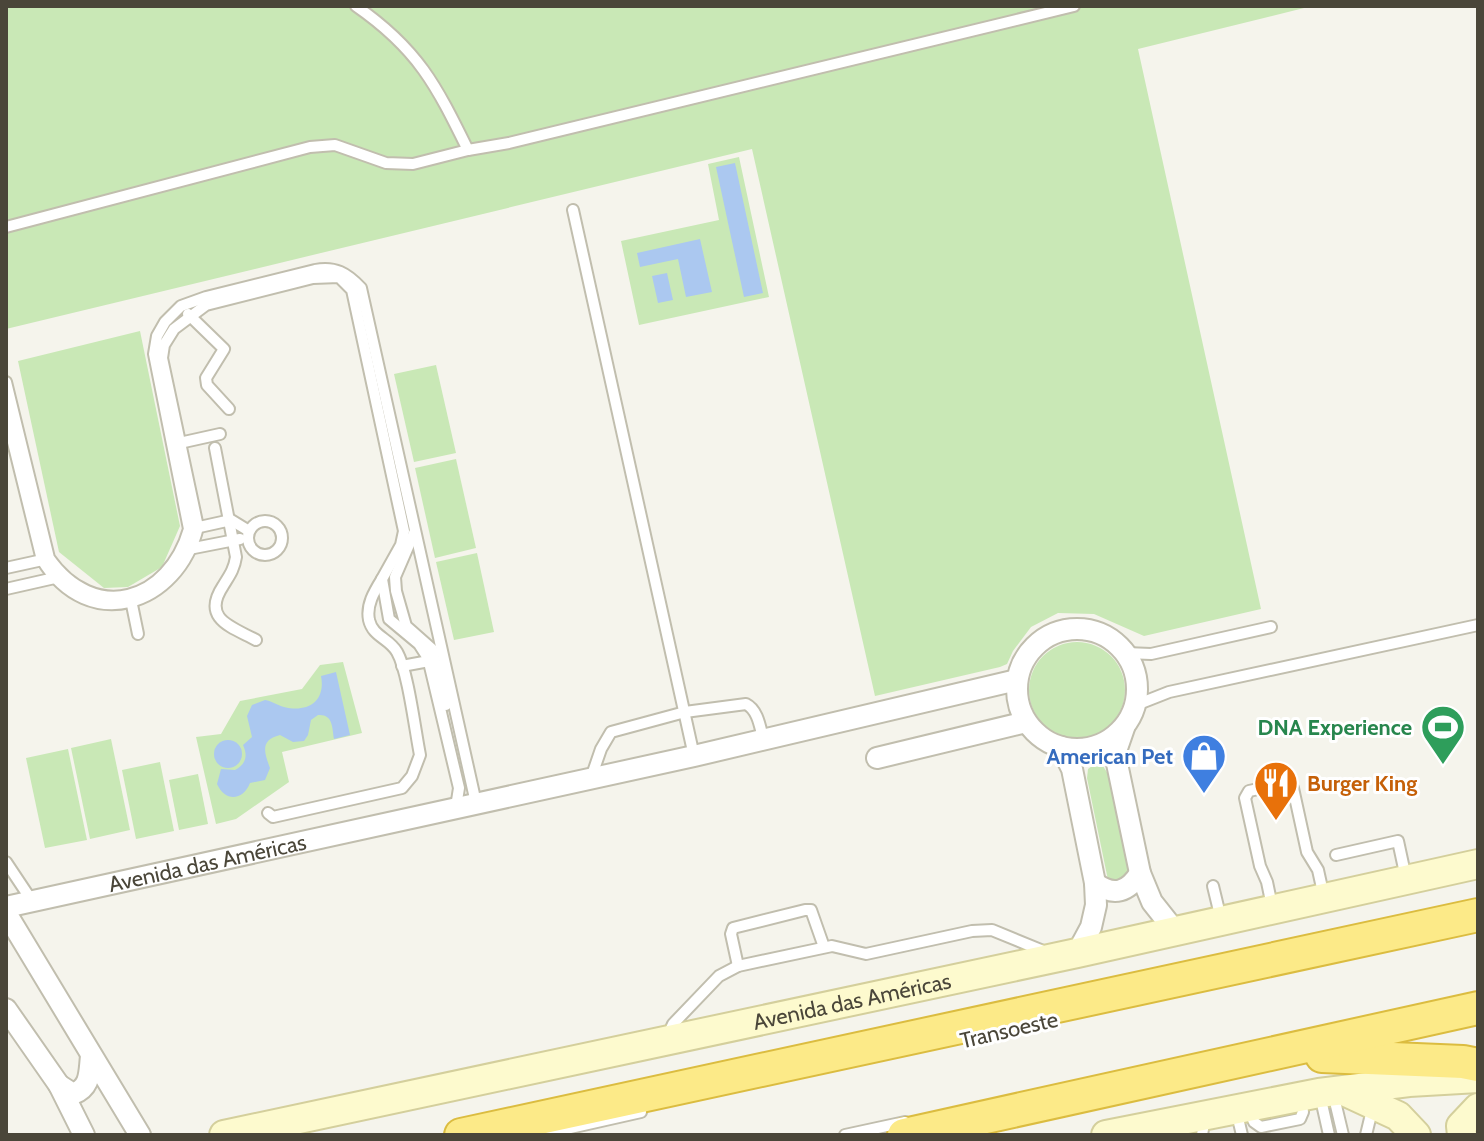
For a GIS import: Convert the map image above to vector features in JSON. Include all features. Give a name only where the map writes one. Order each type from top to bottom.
[{"type":"highway","points":[[461,1135],[1475,916]]},
{"type":"highway","points":[[913,1126],[1223,1066],[1478,1008]]},
{"type":"highway","points":[[1223,1066],[1267,1065],[1338,1055],[1478,1065]]},
{"type":"main road","name":"Avenida das Américas","points":[[224,1135],[1478,864]]},
{"type":"main road","points":[[1106,1135],[1204,1125],[1324,1093],[1409,1082],[1478,1078]]},
{"type":"main road","points":[[1324,1093],[1373,1103],[1398,1116],[1416,1135]]},
{"type":"main road","points":[[1462,1135],[1461,1126],[1478,1108]]},
{"type":"street","points":[[1124,728],[1111,739],[1078,749],[1048,742],[1026,722],[1017,695],[1017,680],[1023,661],[1035,645],[1051,634],[1070,629],[1090,630],[1108,637],[1126,653],[1134,666],[1138,685],[1136,705],[1115,754],[1140,873],[1152,902],[1175,931]]},
{"type":"street","name":"Avenida das Américas","points":[[6,907],[694,756],[1017,680]]},
{"type":"street","points":[[877,758],[1026,722]]},
{"type":"street","points":[[1061,747],[1072,769],[1095,883],[1096,905],[1091,927],[1067,955]]},
{"type":"street","points":[[1095,883],[1104,890],[1116,892],[1132,886],[1140,873]]},
{"type":"street","points":[[6,913],[140,1135]]},
{"type":"street","points":[[7,1012],[59,1085],[84,1135]]},
{"type":"street","points":[[59,1085],[73,1094],[82,1090],[88,1082],[91,1056]]},
{"type":"lane","points":[[356,6],[407,47],[437,86],[468,150]]},
{"type":"lane","points":[[6,227],[310,147],[335,145],[386,163],[413,164],[758,85],[1074,6]]},
{"type":"lane","points":[[573,210],[694,756]]},
{"type":"lane","points":[[6,414],[46,559],[57,577],[85,591],[131,600],[169,572],[188,549],[194,528],[154,354],[157,336],[165,322],[181,306],[206,297],[325,268],[342,271],[352,278],[361,288],[414,531],[467,805]]},
{"type":"lane","points":[[176,444],[162,358],[164,345],[174,329],[206,305],[313,278],[339,277],[352,290],[404,531],[401,545],[370,602],[370,623],[373,631],[396,650],[420,755],[417,767],[402,788],[273,817],[268,813]]},
{"type":"lane","points":[[181,306],[224,349],[206,378],[207,385],[229,409]]},
{"type":"lane","points":[[6,382],[46,559]]},
{"type":"lane","points":[[176,444],[220,434]]},
{"type":"lane","points":[[215,448],[236,557],[234,570],[215,601],[215,609],[219,620],[256,640]]},
{"type":"lane","points":[[194,528],[231,520]]},
{"type":"lane","points":[[188,549],[248,535],[231,520]]},
{"type":"lane","points":[[414,531],[395,577],[399,610],[406,626],[432,649],[437,660],[467,805]]},
{"type":"lane","points":[[46,559],[6,567],[9,588],[57,577]]},
{"type":"lane","points":[[382,579],[389,619],[419,644],[429,661],[459,788],[467,805]]},
{"type":"lane","points":[[131,600],[138,634]]},
{"type":"lane","points":[[1136,705],[1169,692],[1478,625]]},
{"type":"lane","points":[[1126,653],[1151,654],[1271,627]]},
{"type":"lane","points":[[402,666],[429,661]]},
{"type":"lane","points":[[591,778],[611,732],[685,712],[746,704],[757,716],[763,738]]},
{"type":"lane","points":[[1273,910],[1245,798],[1249,791],[1286,783],[1293,788],[1307,852],[1318,870],[1324,899]]},
{"type":"lane","points":[[1336,855],[1398,841],[1406,880]]},
{"type":"lane","points":[[6,862],[32,901]]},
{"type":"lane","points":[[1213,886],[1221,921]]},
{"type":"lane","points":[[738,966],[731,934],[733,928],[805,910],[811,910],[815,915],[824,947]]},
{"type":"lane","points":[[1263,974],[1475,916]]},
{"type":"lane","points":[[666,1040],[673,1024],[719,976],[738,966],[824,947],[866,954],[972,931],[992,930],[1067,955]]},
{"type":"lane","points":[[1385,1016],[1478,996]]},
{"type":"lane","points":[[1324,1093],[1329,1135]]},
{"type":"lane","points":[[1324,1093],[1343,1135]]},
{"type":"lane","points":[[1366,1135],[1373,1103]]},
{"type":"lane","points":[[539,1135],[647,1111]]},
{"type":"lane","points":[[845,1135],[913,1126]]},
{"type":"green space","points":[[6,6],[1312,6],[1138,49],[1261,609],[1144,636],[1094,614],[1058,613],[1031,627],[1007,664],[875,696],[752,149],[6,329]]},
{"type":"green space","points":[[739,157],[769,297],[639,325],[621,241],[719,220],[708,164]]},
{"type":"green space","points":[[140,331],[180,526],[162,567],[128,587],[104,588],[59,552],[18,361]]},
{"type":"green space","points":[[436,365],[456,453],[414,462],[394,374]]},
{"type":"green space","points":[[456,459],[476,548],[435,558],[415,468]]},
{"type":"green space","points":[[477,553],[494,632],[454,640],[436,562]]},
{"type":"green space","points":[[1077,642],[1095,646],[1111,656],[1121,672],[1125,690],[1121,708],[1111,724],[1095,734],[1077,738],[1059,734],[1043,724],[1033,708],[1029,690],[1033,672],[1043,656],[1059,646]]},
{"type":"green space","points":[[343,662],[362,733],[282,752],[289,782],[236,819],[216,824],[196,737],[221,734],[240,701],[302,689],[320,665]]},
{"type":"green space","points":[[111,739],[130,830],[90,839],[71,748]]},
{"type":"green space","points":[[68,749],[87,840],[45,848],[26,758]]},
{"type":"green space","points":[[160,762],[174,831],[136,839],[122,770]]},
{"type":"green space","points":[[1095,764],[1103,766],[1108,774],[1130,874],[1120,887],[1108,880],[1087,778],[1088,769]]},
{"type":"green space","points":[[198,774],[208,824],[179,830],[169,780]]},
{"type":"water","points":[[735,163],[763,293],[744,297],[716,167]]},
{"type":"water","points":[[700,239],[712,292],[686,297],[678,259],[640,267],[637,253]]},
{"type":"water","points":[[667,273],[673,300],[658,303],[652,276]]},
{"type":"water","points":[[336,672],[350,735],[334,739],[329,719],[318,715],[311,720],[304,741],[293,742],[280,735],[266,743],[265,752],[270,768],[265,780],[250,783],[239,796],[229,796],[220,790],[217,784],[221,769],[235,770],[244,762],[243,745],[252,737],[247,716],[252,705],[265,700],[284,707],[308,706],[321,692],[321,676]]},
{"type":"water","points":[[228,740],[238,744],[242,754],[238,764],[228,768],[218,764],[214,754],[218,744]]},
{"type":"place","name":"DNA Experience","points":[[1443,766]]},
{"type":"place","name":"American Pet","points":[[1204,795]]},
{"type":"place","name":"Burger King","points":[[1276,822]]}]
